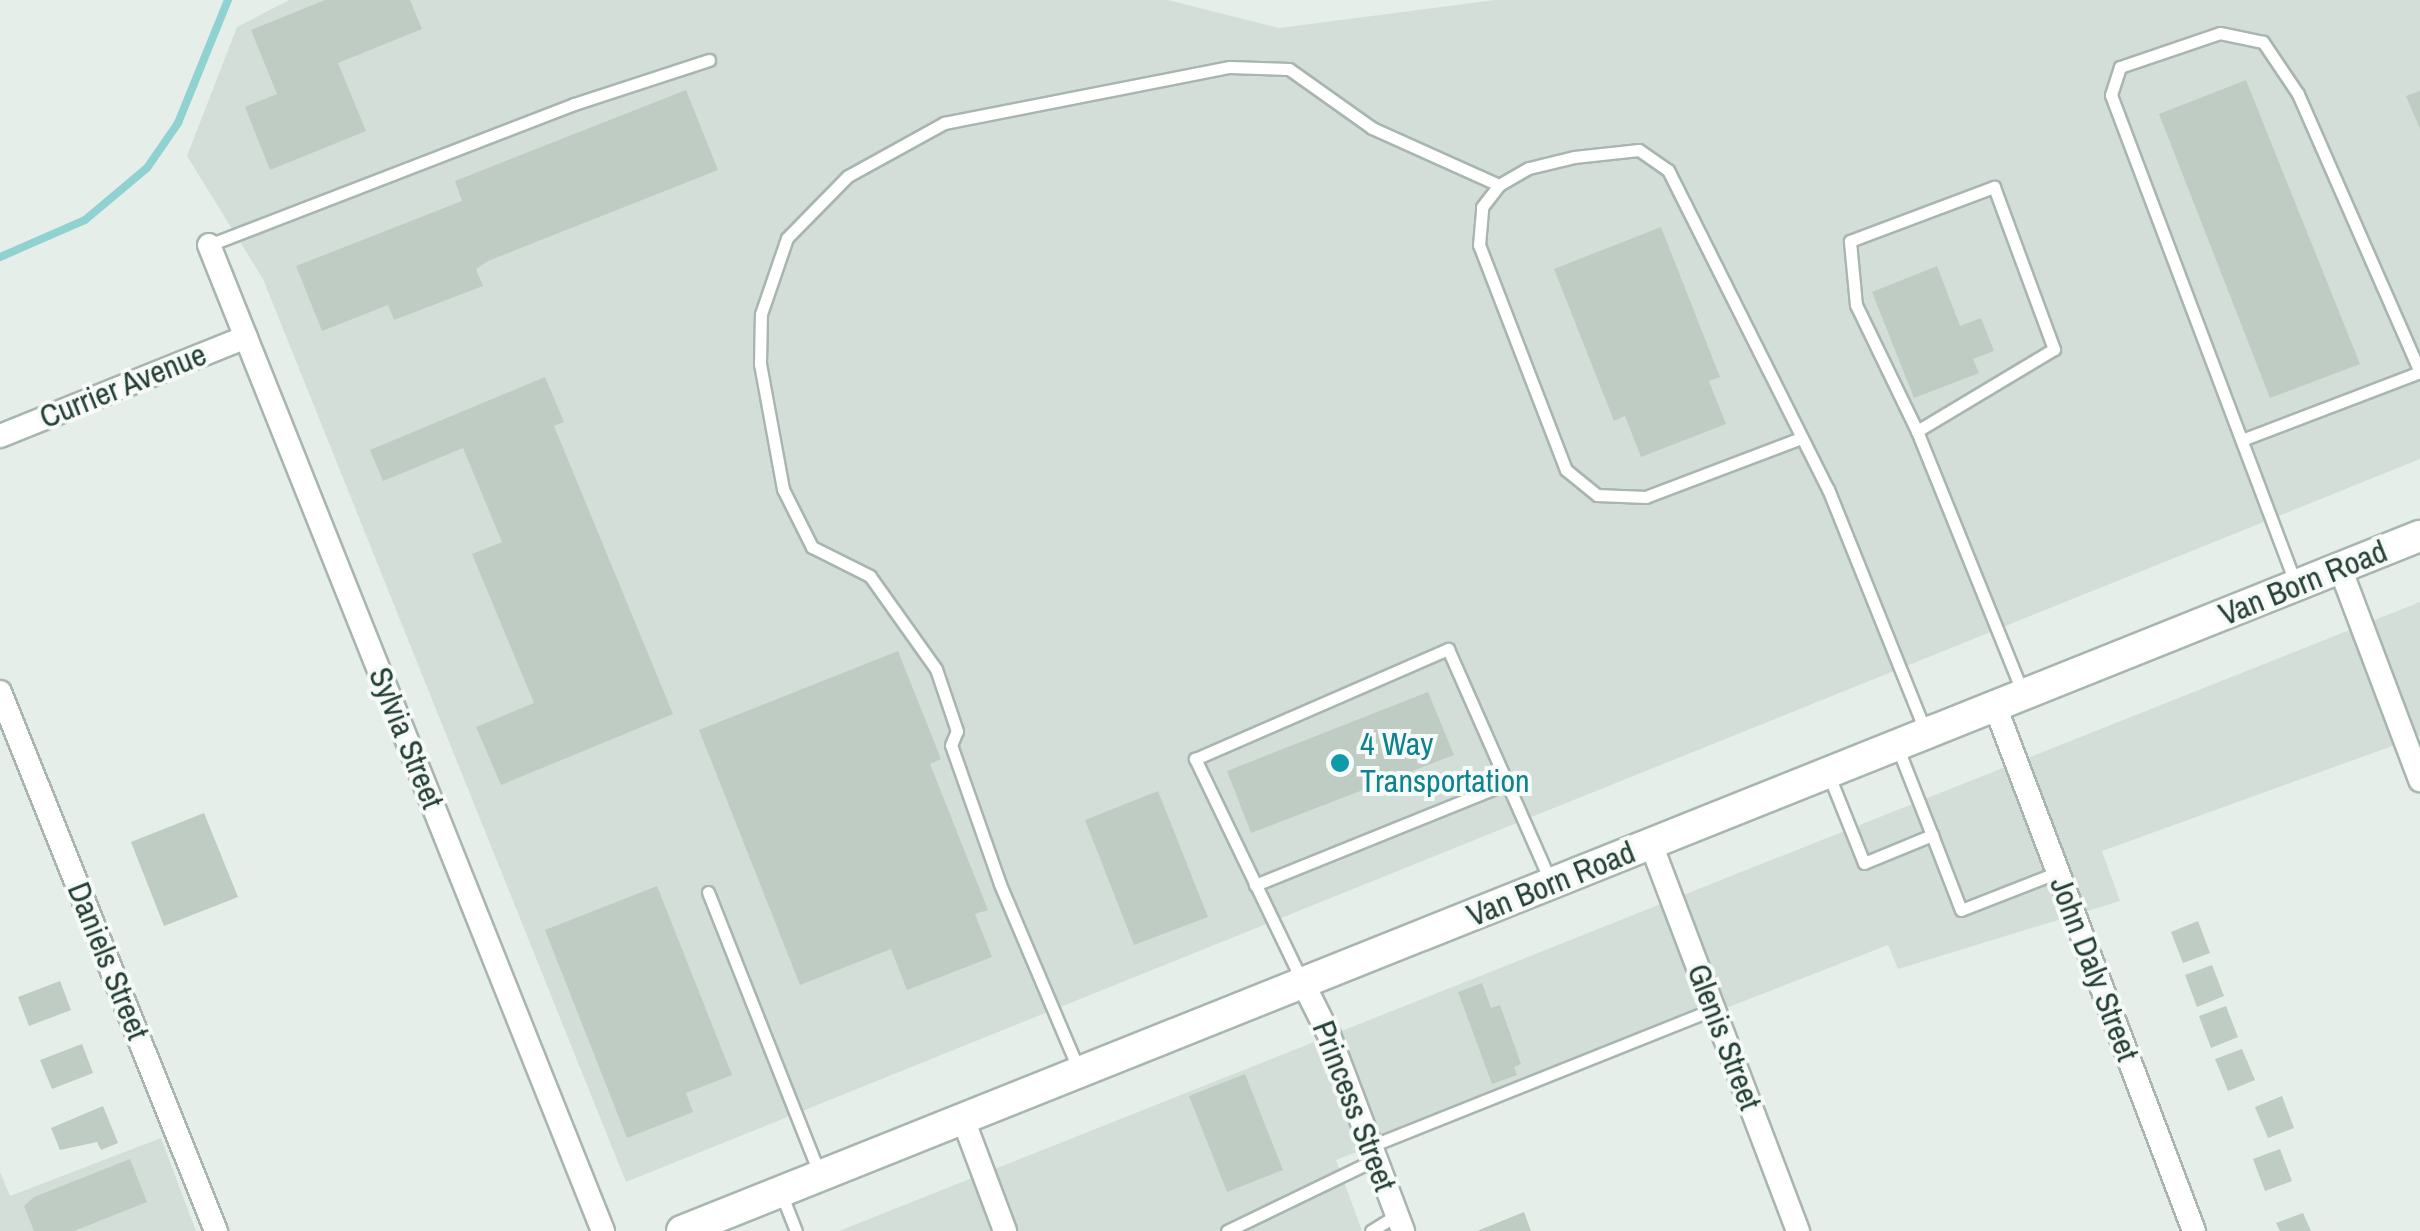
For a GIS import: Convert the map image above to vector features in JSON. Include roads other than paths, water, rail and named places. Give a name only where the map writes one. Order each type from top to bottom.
[{"type":"main road","name":"Van Born Road","points":[[682,1231],[2420,536]]},
{"type":"street","name":"Sylvia Street","points":[[209,244],[604,1231]]},
{"type":"street","name":"Currier Avenue","points":[[0,436],[246,337]]},
{"type":"street","points":[[2340,568],[2420,780]]},
{"type":"street","name":"Daniels Street","points":[[0,692],[216,1231]]},
{"type":"street","name":"John Daly Street","points":[[2010,700],[2058,872],[2194,1231]]},
{"type":"street","name":"Glenis Street","points":[[1651,844],[1798,1231]]},
{"type":"street","name":"Princess Street","points":[[1303,983],[1400,1223]]},
{"type":"street","points":[[963,1119],[1005,1231]]},
{"type":"lane","points":[[2242,440],[2420,373],[2298,94],[2263,42],[2220,33],[2120,67],[2111,94],[2296,586]]},
{"type":"lane","points":[[209,244],[574,104],[708,60]]},
{"type":"lane","points":[[1080,1072],[1000,884],[951,744],[957,731],[936,669],[870,576],[812,547],[784,489],[760,364],[761,314],[787,238],[848,176],[944,124],[1230,67],[1289,69],[1372,128],[1499,185]]},
{"type":"lane","points":[[1801,438],[1646,497],[1598,495],[1566,470],[1479,245],[1482,208],[1499,185],[1559,160],[1640,150],[1668,170],[1801,438],[1927,734]]},
{"type":"lane","points":[[1916,432],[2054,349],[1994,187],[1850,241],[1856,306],[1916,432],[2010,700]]},
{"type":"lane","points":[[1303,983],[1195,759],[1448,649],[1552,884]]},
{"type":"lane","points":[[1896,745],[1961,910],[2058,872]]},
{"type":"lane","points":[[1828,773],[1864,863],[1932,835]]},
{"type":"lane","points":[[1256,885],[1507,784]]},
{"type":"lane","points":[[708,892],[821,1176]]},
{"type":"lane","points":[[1227,1231],[1373,1152],[1713,1009]]},
{"type":"lane","points":[[780,1192],[796,1231]]},
{"type":"lane","points":[[1371,1231],[1400,1223]]},
{"type":"waterway","points":[[0,257],[85,220],[147,168],[178,123],[228,0]]},
{"type":"place","name":"4 Way Transportation","points":[[1340,763]]}]
